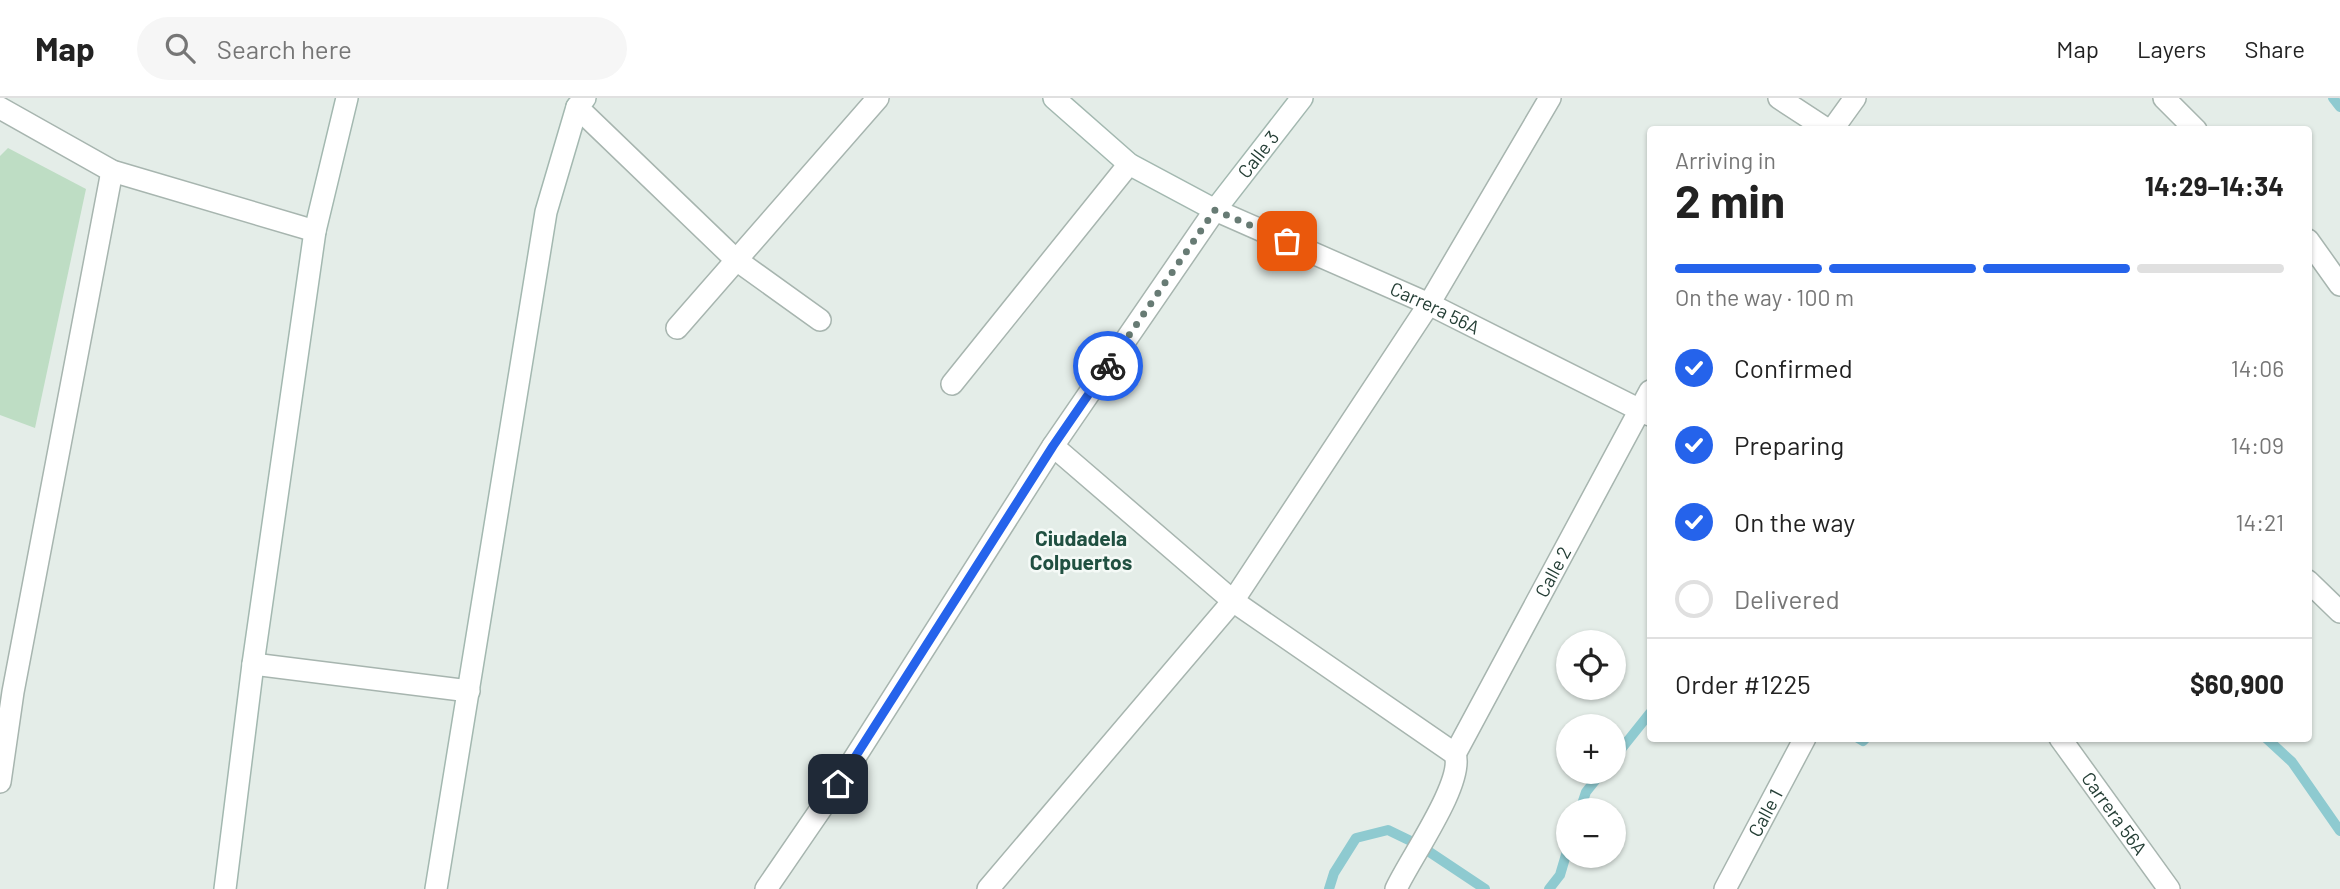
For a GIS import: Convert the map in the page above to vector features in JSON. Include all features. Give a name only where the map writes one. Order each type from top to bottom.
[{"type":"street","points":[[225,889],[253,664],[315,231],[347,98]]},
{"type":"street","points":[[677,328],[877,98]]},
{"type":"street","name":"Carrera 56A","points":[[1055,98],[1129,164],[1215,210],[1429,304],[1646,405]]},
{"type":"street","name":"Calle 3","points":[[766,889],[838,784],[1053,446],[1215,210],[1302,98]]},
{"type":"street","points":[[988,889],[1233,601],[1429,304],[1550,98]]},
{"type":"street","points":[[1779,98],[1824,126]]},
{"type":"street","points":[[1833,126],[1855,98]]},
{"type":"street","points":[[2164,98],[2192,126]]},
{"type":"street","points":[[436,889],[546,212],[581,103],[735,259],[820,320]]},
{"type":"street","points":[[0,108],[112,171],[315,231]]},
{"type":"street","points":[[952,384],[1129,164]]},
{"type":"street","points":[[0,782],[13,692],[112,171]]},
{"type":"street","points":[[2312,246],[2340,285]]},
{"type":"street","name":"Calle 2","points":[[1396,889],[1450,788],[1458,762],[1455,754],[1646,405]]},
{"type":"street","points":[[1053,446],[1233,601],[1455,754]]},
{"type":"street","points":[[2312,585],[2340,612]]},
{"type":"street","points":[[253,664],[469,691]]},
{"type":"street","name":"Calle 1","points":[[1725,889],[1803,742]]},
{"type":"street","name":"Carrera 56A","points":[[2063,742],[2169,889]]},
{"type":"green space","points":[[8,148],[86,189],[35,428],[0,415],[0,156]]},
{"type":"waterway","points":[[2333,98],[2340,107]]},
{"type":"waterway","points":[[1626,743],[1647,717]]},
{"type":"waterway","points":[[2270,742],[2292,762],[2340,831]]},
{"type":"waterway","points":[[1584,798],[1592,784]]},
{"type":"waterway","points":[[1329,889],[1334,873],[1356,838],[1388,830],[1419,845],[1485,889]]},
{"type":"waterway","points":[[1549,889],[1562,868]]},
{"type":"way so far","points":[[1108,366],[1215,210],[1287,241]]},
{"type":"district","name":"Ciudadela Colpuertos","points":[[1081,551]]},
{"type":"route","points":[[838,784],[1053,446],[1108,366]]}]
